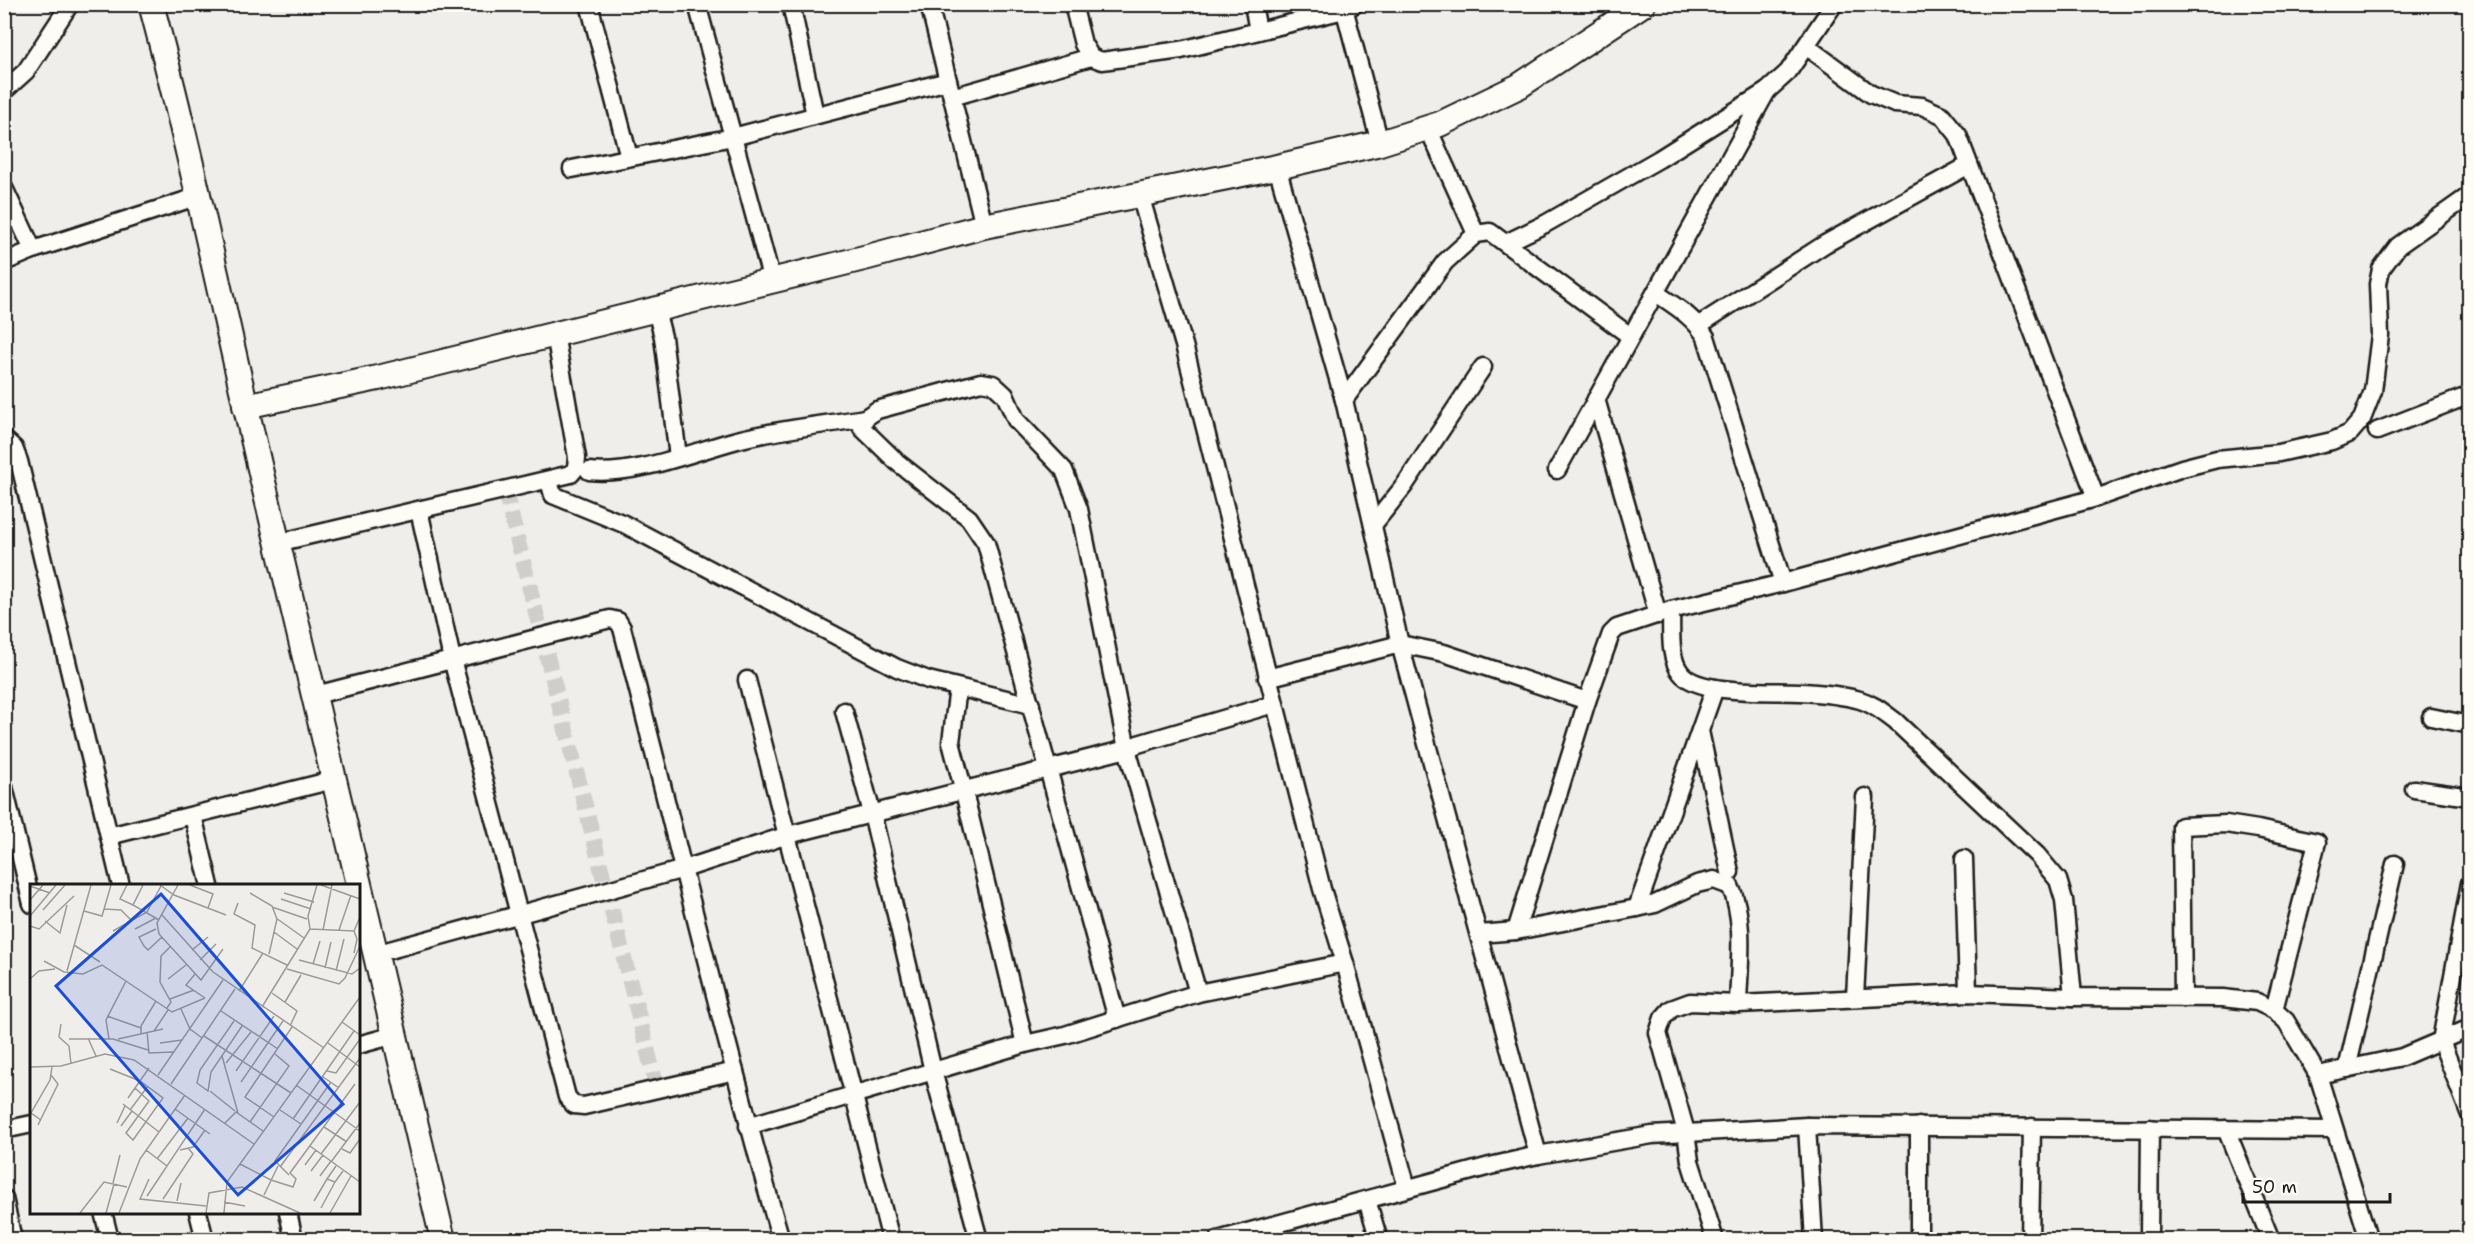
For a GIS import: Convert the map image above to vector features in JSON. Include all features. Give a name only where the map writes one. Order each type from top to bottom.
[{"type":"street","points":[[4,91],[26,71],[70,4]]},
{"type":"street","points":[[151,4],[182,116],[245,406],[358,884]]},
{"type":"street","points":[[589,4],[628,158]]},
{"type":"street","points":[[697,4],[772,281]]},
{"type":"street","points":[[791,4],[815,115]]},
{"type":"street","points":[[929,4],[984,226]]},
{"type":"street","points":[[1073,4],[1083,44],[1091,57],[1102,62],[1170,51],[1258,31],[1347,6],[1380,143]]},
{"type":"street","points":[[1253,4],[1258,31]]},
{"type":"street","points":[[245,406],[378,378],[984,226],[1277,167],[1380,143],[1428,128],[1519,86],[1643,4]]},
{"type":"street","points":[[1506,243],[1545,224],[1659,159],[1767,91],[1788,72],[1834,4]]},
{"type":"street","points":[[1806,46],[1871,94],[1895,104],[1922,106],[1942,115],[1958,135],[2096,498]]},
{"type":"street","points":[[572,169],[733,137],[815,115],[950,89],[1091,57]]},
{"type":"street","points":[[1557,470],[1767,91]]},
{"type":"street","points":[[1428,128],[1476,234]]},
{"type":"street","points":[[1699,325],[1825,244],[1969,165]]},
{"type":"street","points":[[1277,167],[1344,400],[1400,644],[1538,1155]]},
{"type":"street","points":[[4,188],[33,250]]},
{"type":"street","points":[[1140,195],[1184,345],[1322,890],[1345,963],[1407,1188]]},
{"type":"street","points":[[1516,931],[1587,701],[1611,634],[1617,628],[1664,613],[2096,498],[2194,465],[2217,459],[2279,453],[2332,441],[2350,433],[2362,419],[2373,391],[2380,335],[2378,284],[2381,269],[2398,246],[2469,195]]},
{"type":"street","points":[[4,262],[33,250],[199,196]]},
{"type":"street","points":[[1344,400],[1445,262],[1476,234],[1490,232],[1630,336]]},
{"type":"street","points":[[1656,293],[1699,325],[1706,337],[1783,583]]},
{"type":"street","points":[[656,309],[663,337],[678,457]]},
{"type":"street","points":[[277,543],[571,474],[576,468],[577,457],[555,334]]},
{"type":"street","points":[[1373,525],[1404,486],[1483,367]]},
{"type":"street","points":[[589,471],[608,473],[678,457],[740,439],[865,418],[877,410],[981,382],[993,384],[1005,394],[1016,420],[1026,434],[1047,451],[1064,470],[1079,510],[1127,749],[1197,993]]},
{"type":"street","points":[[2377,431],[2469,395]]},
{"type":"street","points":[[1596,399],[1664,613],[1674,659],[1681,673],[1692,682],[1715,688],[1804,692],[1860,700],[1876,706],[1895,721],[2037,855],[2058,880],[2064,900],[2073,997]]},
{"type":"street","points":[[865,418],[862,428],[872,440],[969,518],[986,543],[1117,1018]]},
{"type":"street","points":[[4,439],[14,448],[19,461],[122,884]]},
{"type":"street","points":[[549,481],[554,495],[624,524],[897,668],[928,680],[1031,705]]},
{"type":"street","points":[[419,510],[452,659],[567,1097],[574,1105],[584,1106],[735,1071]]},
{"type":"street","points":[[312,696],[610,619],[618,621],[622,628],[748,1126],[781,1239]]},
{"type":"street","points":[[1267,678],[1400,644],[1444,653],[1587,701]]},
{"type":"street","points":[[747,680],[891,1239]]},
{"type":"street","points":[[958,688],[951,742],[1025,1044]]},
{"type":"street","points":[[1637,908],[1715,688]]},
{"type":"street","points":[[375,954],[684,869],[788,835],[1049,771],[1274,704]]},
{"type":"street","points":[[844,711],[872,813],[933,1071],[979,1239]]},
{"type":"street","points":[[2431,717],[2469,725]]},
{"type":"street","points":[[1700,730],[1730,872]]},
{"type":"street","points":[[109,836],[333,780]]},
{"type":"street","points":[[4,788],[30,896]]},
{"type":"street","points":[[2414,789],[2469,797]]},
{"type":"street","points":[[1855,998],[1865,797]]},
{"type":"street","points":[[193,816],[210,884]]},
{"type":"street","points":[[2183,998],[2181,826],[2226,824],[2317,842],[2274,1010]]},
{"type":"street","points":[[1964,859],[1968,993]]},
{"type":"street","points":[[2347,1069],[2395,864]]},
{"type":"street","points":[[1479,934],[1516,931],[1655,904],[1714,880],[1730,886],[1736,898],[1740,947],[1738,1004]]},
{"type":"street","points":[[2469,890],[2441,1041],[2469,1115]]},
{"type":"street","points":[[360,892],[443,1239]]},
{"type":"street","points":[[748,1126],[1197,993],[1345,963]]},
{"type":"street","points":[[1715,1239],[1690,1161],[1686,1132],[1658,1033],[1663,1018],[1671,1009],[1690,1002],[1738,1004],[1968,993],[2073,997],[2223,998],[2257,1002],[2274,1010],[2286,1021],[2318,1076],[2369,1239]]},
{"type":"street","points":[[2318,1076],[2402,1057],[2469,1028]]},
{"type":"street","points":[[360,1044],[395,1035]]},
{"type":"street","points":[[4,1130],[30,1124]]},
{"type":"street","points":[[1807,1126],[1814,1239]]},
{"type":"street","points":[[1218,1239],[1538,1155],[1652,1135],[1807,1126],[2334,1130]]},
{"type":"street","points":[[1919,1126],[1919,1239]]},
{"type":"street","points":[[2030,1239],[2032,1127]]},
{"type":"street","points":[[2149,1236],[2150,1128]]},
{"type":"street","points":[[2226,1129],[2271,1239]]},
{"type":"street","points":[[4,1198],[13,1239]]},
{"type":"street","points":[[1367,1200],[1379,1239]]},
{"type":"street","points":[[104,1214],[110,1239]]},
{"type":"street","points":[[199,1214],[205,1239]]},
{"type":"street","points":[[288,1214],[294,1239]]},
{"type":"tunnel","points":[[505,491],[657,1088]]}]
